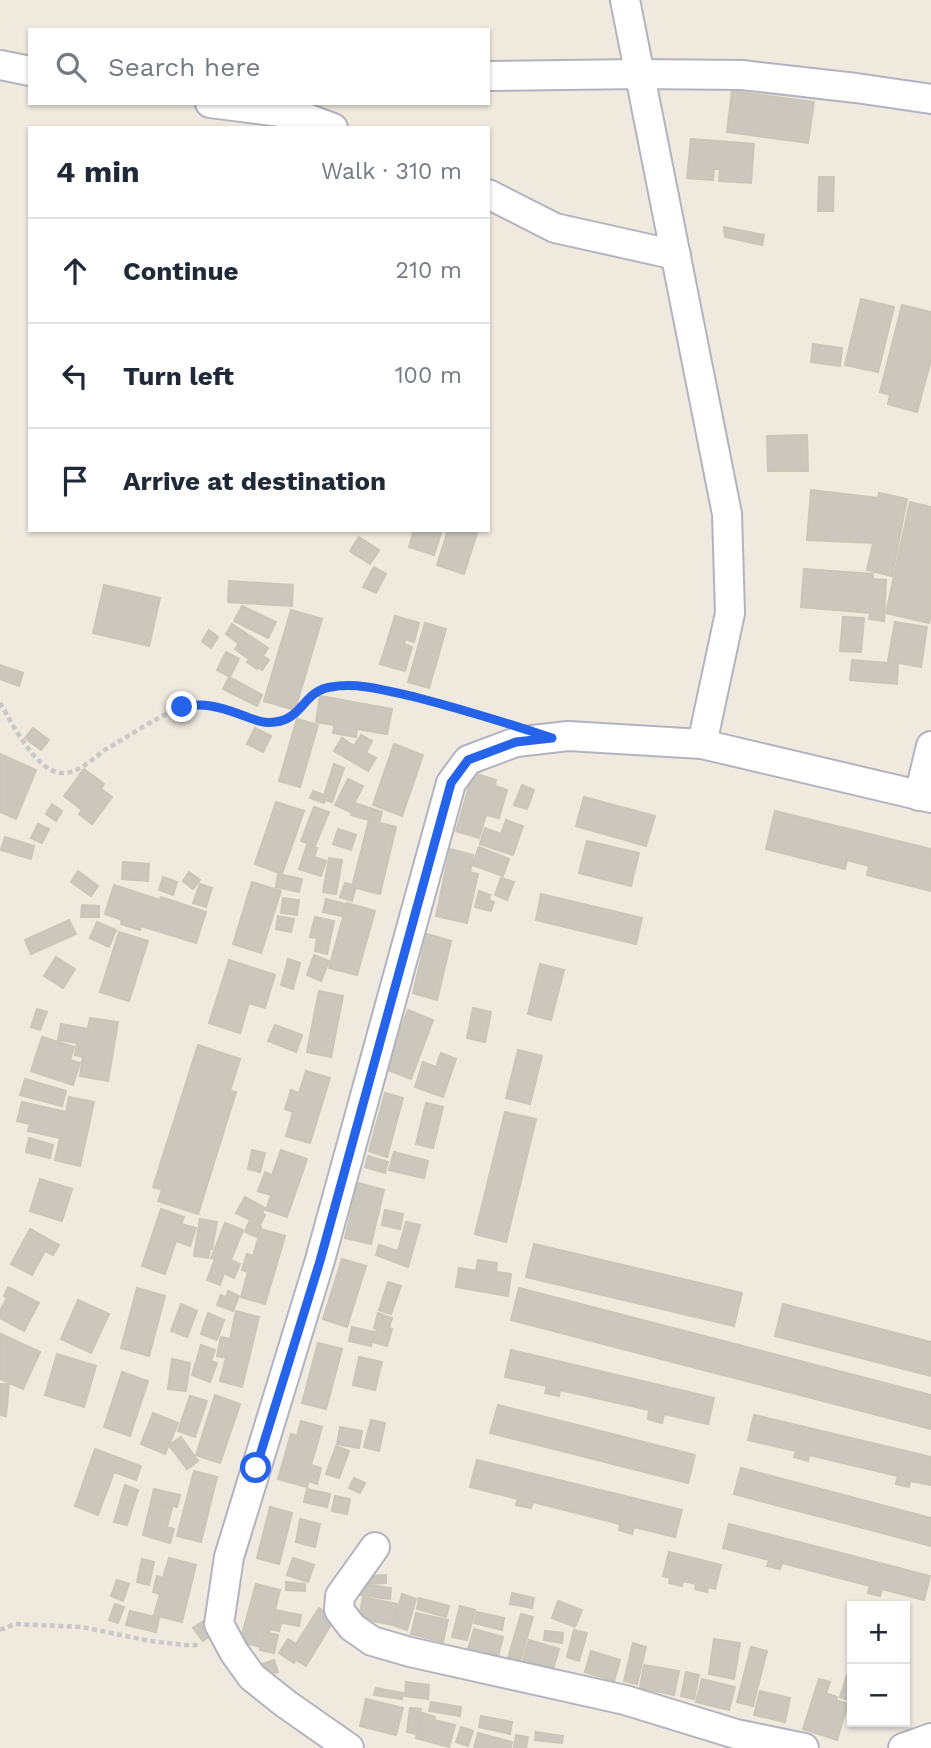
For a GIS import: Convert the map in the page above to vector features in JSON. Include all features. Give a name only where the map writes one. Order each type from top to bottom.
[{"type":"lane","points":[[625,0],[727,514],[730,613],[702,744]]},
{"type":"lane","points":[[0,65],[28,71]]},
{"type":"lane","points":[[490,76],[742,75],[931,99]]},
{"type":"lane","points":[[248,105],[306,108],[330,126]]},
{"type":"lane","points":[[490,195],[555,228],[676,255]]},
{"type":"lane","points":[[349,1748],[252,1677],[219,1623],[229,1557],[320,1261],[451,783],[468,760],[516,742],[568,736],[702,744],[925,797],[931,746]]},
{"type":"lane","points":[[375,1546],[340,1596],[339,1610],[352,1627],[372,1641],[625,1700],[736,1734],[803,1748]]},
{"type":"lane","points":[[903,1748],[931,1738]]},
{"type":"path","points":[[0,704],[37,760],[62,773],[78,769],[106,749],[182,707],[196,704],[213,706],[258,722],[273,722],[287,720],[299,711],[316,690],[332,686],[374,688],[507,723]]},
{"type":"path","points":[[0,1630],[15,1624],[82,1627],[184,1645],[230,1644]]},
{"type":"building","points":[[732,91],[814,102],[808,143],[727,132]]},
{"type":"building","points":[[691,139],[754,144],[751,183],[719,181],[720,169],[714,169],[713,180],[687,178]]},
{"type":"building","points":[[819,177],[834,177],[833,211],[818,211]]},
{"type":"building","points":[[724,227],[764,235],[762,245],[725,237]]},
{"type":"building","points":[[861,299],[894,307],[878,372],[845,365]]},
{"type":"building","points":[[902,305],[931,312],[931,360],[917,412],[888,404],[890,395],[880,392]]},
{"type":"building","points":[[813,344],[842,348],[840,366],[811,362]]},
{"type":"building","points":[[807,435],[808,471],[768,471],[767,436]]},
{"type":"building","points":[[811,490],[878,498],[879,493],[907,499],[892,576],[867,570],[873,543],[807,540]]},
{"type":"building","points":[[910,502],[931,507],[929,623],[886,613]]},
{"type":"building","points":[[413,532],[441,532],[434,555],[409,547]]},
{"type":"building","points":[[447,532],[477,532],[464,574],[437,565]]},
{"type":"building","points":[[359,537],[379,550],[370,564],[350,551]]},
{"type":"building","points":[[374,567],[386,574],[376,593],[363,587]]},
{"type":"building","points":[[804,569],[873,574],[873,579],[886,580],[884,621],[869,619],[870,613],[801,607]]},
{"type":"building","points":[[229,581],[293,585],[292,606],[228,602]]},
{"type":"building","points":[[104,585],[160,598],[149,646],[93,633]]},
{"type":"building","points":[[242,606],[276,622],[268,638],[234,621]]},
{"type":"building","points":[[291,610],[322,619],[295,710],[264,701]]},
{"type":"building","points":[[395,616],[419,623],[414,642],[405,639],[404,644],[412,647],[405,671],[380,664]]},
{"type":"building","points":[[843,617],[864,618],[861,652],[840,651]]},
{"type":"building","points":[[895,622],[927,627],[921,667],[888,661]]},
{"type":"building","points":[[425,623],[446,629],[429,688],[408,682]]},
{"type":"building","points":[[232,624],[268,648],[263,656],[269,660],[262,670],[247,662],[249,659],[235,649],[239,644],[226,634]]},
{"type":"building","points":[[209,630],[218,637],[211,648],[202,641]]},
{"type":"building","points":[[226,652],[239,659],[230,677],[217,670]]},
{"type":"building","points":[[852,660],[898,664],[897,684],[850,680]]},
{"type":"building","points":[[0,665],[23,673],[19,686],[0,679]]},
{"type":"building","points":[[229,677],[262,695],[257,706],[223,689]]},
{"type":"building","points":[[320,696],[392,709],[387,734],[357,729],[356,737],[333,733],[334,725],[316,722]]},
{"type":"building","points":[[297,719],[318,725],[300,787],[279,781]]},
{"type":"building","points":[[33,728],[49,740],[41,750],[25,738]]},
{"type":"building","points":[[255,728],[271,736],[263,752],[247,744]]},
{"type":"building","points":[[361,735],[372,741],[366,753],[376,758],[368,771],[334,751],[342,738],[354,746]]},
{"type":"building","points":[[394,744],[423,755],[402,816],[373,805]]},
{"type":"building","points":[[0,754],[36,770],[16,819],[0,812]]},
{"type":"building","points":[[334,764],[344,768],[332,802],[325,800],[324,803],[310,798],[313,791],[324,795]]},
{"type":"building","points":[[84,769],[104,784],[101,789],[112,797],[92,824],[79,814],[82,810],[64,796]]},
{"type":"building","points":[[473,773],[496,780],[495,786],[507,790],[499,818],[486,815],[479,838],[456,831]]},
{"type":"building","points":[[348,779],[363,786],[350,812],[335,805]]},
{"type":"building","points":[[522,785],[534,790],[527,809],[514,805]]},
{"type":"building","points":[[584,797],[655,816],[646,846],[576,826]]},
{"type":"building","points":[[276,802],[304,811],[282,874],[255,864]]},
{"type":"building","points":[[355,803],[382,812],[379,823],[351,815]]},
{"type":"building","points":[[52,804],[62,811],[56,821],[46,814]]},
{"type":"building","points":[[314,807],[329,812],[315,846],[301,841]]},
{"type":"building","points":[[775,811],[931,849],[931,891],[867,875],[869,866],[847,860],[845,869],[766,849]]},
{"type":"building","points":[[369,820],[396,827],[380,894],[352,887]]},
{"type":"building","points":[[506,820],[523,826],[513,855],[480,844],[485,828],[501,834]]},
{"type":"building","points":[[38,824],[49,829],[42,843],[31,838]]},
{"type":"building","points":[[338,829],[356,835],[351,850],[333,844]]},
{"type":"building","points":[[5,837],[34,846],[31,859],[1,850]]},
{"type":"building","points":[[587,841],[639,853],[631,886],[579,873]]},
{"type":"building","points":[[307,845],[317,848],[314,857],[326,861],[321,876],[299,869]]},
{"type":"building","points":[[479,847],[509,859],[503,876],[472,865]]},
{"type":"building","points":[[450,849],[473,855],[470,872],[478,874],[467,923],[436,916]]},
{"type":"building","points":[[329,858],[342,860],[336,894],[323,892]]},
{"type":"building","points":[[123,862],[149,864],[148,881],[122,879]]},
{"type":"building","points":[[78,871],[98,886],[91,896],[71,882]]},
{"type":"building","points":[[189,872],[200,880],[193,889],[183,881]]},
{"type":"building","points":[[278,874],[302,879],[299,892],[276,887]]},
{"type":"building","points":[[163,877],[177,882],[173,895],[159,890]]},
{"type":"building","points":[[501,878],[514,882],[507,900],[495,895]]},
{"type":"building","points":[[252,882],[281,891],[261,953],[233,944]]},
{"type":"building","points":[[345,883],[356,886],[352,901],[340,897]]},
{"type":"building","points":[[200,884],[212,888],[206,907],[193,903]]},
{"type":"building","points":[[114,885],[206,912],[196,943],[141,926],[140,930],[121,924],[122,920],[105,914]]},
{"type":"building","points":[[479,891],[490,895],[489,900],[494,902],[491,911],[475,907]]},
{"type":"building","points":[[541,894],[642,918],[636,944],[536,920]]},
{"type":"building","points":[[283,898],[299,900],[297,915],[281,913]]},
{"type":"building","points":[[326,899],[345,904],[342,916],[323,912]]},
{"type":"building","points":[[347,903],[375,911],[357,975],[329,968]]},
{"type":"building","points":[[82,905],[99,906],[99,917],[81,917]]},
{"type":"building","points":[[278,916],[294,919],[291,932],[276,929]]},
{"type":"building","points":[[315,917],[334,921],[327,954],[315,951],[317,938],[310,937]]},
{"type":"building","points":[[69,920],[76,934],[31,954],[25,940]]},
{"type":"building","points":[[97,922],[116,930],[109,947],[90,938]]},
{"type":"building","points":[[119,932],[148,941],[129,1001],[100,992]]},
{"type":"building","points":[[427,934],[451,941],[437,1000],[413,993]]},
{"type":"building","points":[[314,955],[329,961],[321,981],[307,975]]},
{"type":"building","points":[[56,957],[75,969],[63,988],[44,976]]},
{"type":"building","points":[[288,959],[300,963],[293,989],[281,985]]},
{"type":"building","points":[[229,960],[275,975],[265,1008],[249,1003],[240,1033],[209,1023]]},
{"type":"building","points":[[540,964],[564,970],[551,1020],[528,1014]]},
{"type":"building","points":[[319,991],[343,996],[331,1057],[307,1052]]},
{"type":"building","points":[[473,1008],[491,1012],[485,1042],[467,1038]]},
{"type":"building","points":[[37,1009],[47,1012],[40,1030],[31,1027]]},
{"type":"building","points":[[408,1010],[433,1020],[411,1079],[385,1069]]},
{"type":"building","points":[[90,1018],[118,1022],[108,1081],[80,1076],[83,1057],[75,1055],[77,1043],[58,1040],[61,1024],[88,1029]]},
{"type":"building","points":[[275,1025],[302,1035],[296,1052],[268,1041]]},
{"type":"building","points":[[42,1037],[74,1047],[70,1060],[80,1063],[73,1085],[31,1071]]},
{"type":"building","points":[[198,1045],[240,1059],[230,1091],[236,1092],[198,1214],[158,1201],[162,1190],[153,1187]]},
{"type":"building","points":[[518,1050],[542,1056],[530,1104],[506,1098]]},
{"type":"building","points":[[441,1053],[456,1059],[443,1097],[415,1087],[423,1062],[436,1067]]},
{"type":"building","points":[[306,1071],[330,1078],[310,1143],[286,1136],[293,1112],[285,1109],[291,1090],[299,1093]]},
{"type":"building","points":[[25,1079],[66,1091],[62,1106],[20,1095]]},
{"type":"building","points":[[385,1093],[403,1098],[387,1157],[369,1151]]},
{"type":"building","points":[[69,1097],[94,1102],[80,1166],[55,1160],[60,1138],[28,1131],[30,1124],[17,1121],[22,1102],[66,1112]]},
{"type":"building","points":[[426,1103],[443,1107],[433,1148],[416,1144]]},
{"type":"building","points":[[505,1112],[536,1119],[506,1242],[475,1234]]},
{"type":"building","points":[[29,1138],[53,1145],[50,1158],[26,1152]]},
{"type":"building","points":[[252,1150],[265,1153],[260,1172],[248,1169]]},
{"type":"building","points":[[281,1150],[307,1159],[287,1217],[266,1210],[271,1195],[258,1191],[265,1172],[272,1175]]},
{"type":"building","points":[[394,1152],[428,1161],[424,1178],[389,1170]]},
{"type":"building","points":[[368,1156],[388,1162],[385,1173],[365,1167]]},
{"type":"building","points":[[40,1179],[72,1189],[62,1221],[30,1211]]},
{"type":"building","points":[[358,1183],[384,1190],[371,1244],[345,1238]]},
{"type":"building","points":[[245,1197],[265,1208],[260,1225],[236,1213]]},
{"type":"building","points":[[161,1209],[184,1217],[181,1224],[196,1228],[190,1246],[176,1241],[165,1274],[142,1266]]},
{"type":"building","points":[[385,1210],[403,1214],[400,1229],[382,1225]]},
{"type":"building","points":[[200,1219],[217,1222],[208,1258],[194,1256]]},
{"type":"building","points":[[249,1222],[261,1227],[257,1237],[245,1232]]},
{"type":"building","points":[[406,1222],[420,1225],[408,1267],[376,1255],[379,1245],[398,1251]]},
{"type":"building","points":[[225,1223],[243,1230],[231,1260],[240,1264],[234,1278],[224,1273],[220,1285],[207,1280],[215,1259],[211,1258]]},
{"type":"building","points":[[30,1229],[59,1245],[53,1255],[45,1251],[32,1275],[11,1264]]},
{"type":"building","points":[[261,1229],[285,1236],[265,1304],[241,1297],[248,1272],[242,1270],[247,1254],[253,1256]]},
{"type":"building","points":[[534,1244],[742,1293],[734,1326],[526,1277]]},
{"type":"building","points":[[342,1259],[366,1266],[347,1327],[323,1319]]},
{"type":"building","points":[[478,1260],[497,1263],[496,1272],[511,1274],[508,1296],[456,1287],[459,1268],[476,1271]]},
{"type":"building","points":[[388,1282],[401,1286],[391,1314],[379,1310]]},
{"type":"building","points":[[8,1287],[39,1303],[24,1331],[0,1318]]},
{"type":"building","points":[[137,1288],[165,1296],[149,1356],[121,1348]]},
{"type":"building","points":[[519,1288],[931,1395],[931,1429],[511,1320]]},
{"type":"building","points":[[228,1291],[239,1296],[233,1311],[217,1305],[221,1295],[226,1297]]},
{"type":"building","points":[[78,1300],[109,1314],[91,1353],[61,1339]]},
{"type":"building","points":[[181,1304],[197,1311],[187,1337],[171,1331]]},
{"type":"building","points":[[783,1304],[931,1342],[931,1376],[775,1336]]},
{"type":"building","points":[[236,1311],[259,1317],[242,1387],[220,1381],[226,1358],[217,1356],[221,1337],[230,1339]]},
{"type":"building","points":[[208,1313],[224,1320],[217,1340],[201,1334]]},
{"type":"building","points":[[378,1313],[392,1318],[387,1346],[373,1342]]},
{"type":"building","points":[[352,1327],[374,1332],[371,1346],[349,1341]]},
{"type":"building","points":[[1,1334],[40,1352],[23,1389],[0,1379]]},
{"type":"building","points":[[318,1343],[342,1349],[326,1409],[302,1403]]},
{"type":"building","points":[[201,1345],[215,1350],[211,1361],[217,1363],[210,1382],[192,1375]]},
{"type":"building","points":[[511,1350],[714,1398],[708,1424],[664,1414],[662,1423],[648,1419],[649,1410],[560,1390],[559,1396],[545,1393],[547,1386],[505,1377]]},
{"type":"building","points":[[57,1354],[96,1366],[84,1407],[45,1395]]},
{"type":"building","points":[[359,1357],[382,1362],[375,1390],[353,1385]]},
{"type":"building","points":[[172,1359],[190,1363],[186,1391],[168,1389]]},
{"type":"building","points":[[122,1372],[148,1381],[130,1436],[104,1427]]},
{"type":"building","points":[[0,1384],[9,1384],[6,1416],[0,1415]]},
{"type":"building","points":[[215,1395],[240,1404],[220,1463],[196,1455]]},
{"type":"building","points":[[190,1396],[207,1401],[195,1437],[178,1431]]},
{"type":"building","points":[[498,1405],[695,1455],[688,1483],[490,1433]]},
{"type":"building","points":[[153,1413],[178,1423],[165,1454],[141,1444]]},
{"type":"building","points":[[754,1415],[931,1457],[931,1485],[910,1481],[909,1487],[896,1484],[898,1476],[809,1455],[808,1461],[794,1457],[796,1451],[748,1440]]},
{"type":"building","points":[[371,1420],[385,1423],[379,1451],[364,1447]]},
{"type":"building","points":[[301,1421],[322,1427],[311,1465],[321,1468],[317,1484],[309,1481],[307,1487],[278,1479],[291,1434],[297,1436]]},
{"type":"building","points":[[340,1427],[362,1431],[359,1448],[337,1444]]},
{"type":"building","points":[[181,1437],[198,1461],[187,1469],[169,1445]]},
{"type":"building","points":[[336,1446],[349,1451],[339,1478],[326,1474]]},
{"type":"building","points":[[95,1449],[141,1466],[136,1480],[114,1472],[98,1515],[75,1506]]},
{"type":"building","points":[[477,1460],[682,1510],[675,1537],[634,1527],[632,1534],[619,1530],[620,1524],[533,1502],[531,1508],[516,1505],[518,1499],[470,1487]]},
{"type":"building","points":[[741,1468],[931,1518],[931,1546],[734,1494]]},
{"type":"building","points":[[194,1471],[217,1477],[201,1542],[177,1536]]},
{"type":"building","points":[[354,1478],[365,1483],[360,1493],[349,1488]]},
{"type":"building","points":[[125,1485],[138,1490],[127,1525],[114,1522]]},
{"type":"building","points":[[154,1489],[180,1495],[177,1507],[164,1504],[172,1508],[167,1527],[174,1529],[170,1543],[143,1535]]},
{"type":"building","points":[[307,1489],[330,1494],[327,1507],[304,1502]]},
{"type":"building","points":[[335,1496],[350,1499],[347,1514],[332,1511]]},
{"type":"building","points":[[270,1507],[292,1513],[279,1564],[257,1558]]},
{"type":"building","points":[[300,1519],[320,1524],[315,1547],[296,1542]]},
{"type":"building","points":[[729,1524],[930,1576],[924,1600],[882,1589],[880,1596],[868,1593],[870,1586],[782,1563],[780,1569],[767,1566],[769,1560],[723,1548]]},
{"type":"building","points":[[669,1552],[721,1565],[715,1589],[708,1587],[707,1592],[695,1589],[696,1584],[683,1581],[682,1586],[669,1583],[670,1578],[663,1576]]},
{"type":"building","points":[[169,1558],[196,1565],[182,1622],[154,1615],[160,1594],[153,1592],[157,1576],[163,1578]]},
{"type":"building","points":[[293,1558],[314,1565],[308,1582],[287,1575]]},
{"type":"building","points":[[142,1559],[154,1562],[149,1585],[137,1582]]},
{"type":"building","points":[[386,1575],[386,1583],[367,1584],[366,1576]]},
{"type":"building","points":[[117,1580],[129,1584],[123,1601],[111,1596]]},
{"type":"building","points":[[286,1582],[305,1584],[305,1591],[286,1590]]},
{"type":"building","points":[[256,1584],[280,1590],[275,1610],[284,1612],[279,1631],[270,1629],[265,1648],[240,1642]]},
{"type":"building","points":[[363,1584],[391,1588],[390,1599],[361,1595]]},
{"type":"building","points":[[512,1593],[534,1598],[532,1608],[510,1604]]},
{"type":"building","points":[[402,1594],[416,1599],[407,1630],[393,1625]]},
{"type":"building","points":[[363,1597],[397,1604],[393,1625],[359,1618]]},
{"type":"building","points":[[419,1598],[449,1606],[446,1617],[417,1609]]},
{"type":"building","points":[[558,1601],[582,1610],[575,1627],[552,1618]]},
{"type":"building","points":[[115,1604],[124,1607],[118,1623],[109,1620]]},
{"type":"building","points":[[460,1606],[475,1610],[467,1640],[452,1637]]},
{"type":"building","points":[[319,1608],[335,1618],[306,1666],[296,1660],[294,1663],[279,1653],[288,1639],[296,1644]]},
{"type":"building","points":[[130,1611],[159,1618],[156,1632],[126,1625]]},
{"type":"building","points":[[279,1611],[301,1615],[299,1626],[278,1622]]},
{"type":"building","points":[[477,1612],[504,1618],[502,1630],[474,1623]]},
{"type":"building","points":[[416,1613],[448,1620],[443,1642],[411,1634]]},
{"type":"building","points":[[521,1614],[533,1617],[520,1662],[508,1658]]},
{"type":"building","points":[[205,1620],[214,1632],[203,1641],[193,1628]]},
{"type":"building","points":[[474,1629],[503,1637],[498,1657],[468,1649]]},
{"type":"building","points":[[574,1630],[587,1633],[579,1661],[567,1657]]},
{"type":"building","points":[[545,1631],[563,1633],[562,1643],[544,1640]]},
{"type":"building","points":[[264,1632],[278,1635],[274,1653],[260,1650]]},
{"type":"building","points":[[714,1639],[740,1643],[734,1679],[709,1674]]},
{"type":"building","points":[[529,1640],[559,1649],[553,1669],[523,1660]]},
{"type":"building","points":[[633,1643],[646,1647],[637,1684],[624,1681]]},
{"type":"building","points":[[751,1647],[767,1651],[753,1706],[737,1702]]},
{"type":"building","points":[[591,1651],[620,1660],[614,1681],[585,1672]]},
{"type":"building","points":[[274,1660],[278,1672],[263,1676],[259,1665]]},
{"type":"building","points":[[644,1665],[679,1671],[674,1695],[640,1688]]},
{"type":"building","points":[[686,1672],[699,1675],[694,1699],[681,1696]]},
{"type":"building","points":[[847,1675],[847,1699],[840,1697]]},
{"type":"building","points":[[702,1679],[735,1687],[729,1710],[696,1702]]},
{"type":"building","points":[[819,1679],[830,1682],[826,1693],[847,1704],[837,1740],[803,1729]]},
{"type":"building","points":[[406,1682],[429,1685],[428,1699],[405,1696]]},
{"type":"building","points":[[376,1688],[403,1693],[402,1699],[374,1695]]},
{"type":"building","points":[[760,1691],[790,1698],[785,1722],[754,1715]]},
{"type":"building","points":[[366,1699],[403,1708],[396,1735],[360,1726]]},
{"type":"building","points":[[431,1702],[461,1707],[460,1716],[429,1711]]},
{"type":"building","points":[[410,1708],[421,1709],[417,1734],[407,1732]]},
{"type":"building","points":[[422,1713],[435,1717],[434,1720],[455,1725],[449,1747],[416,1738]]},
{"type":"building","points":[[481,1716],[512,1722],[510,1734],[479,1727]]},
{"type":"building","points":[[461,1727],[473,1731],[468,1746],[456,1742]]},
{"type":"building","points":[[536,1732],[563,1736],[562,1743],[535,1740]]},
{"type":"building","points":[[478,1733],[512,1742],[511,1748],[474,1748]]},
{"type":"building","points":[[516,1735],[528,1737],[526,1748],[514,1748]]},
{"type":"route","points":[[182,707],[196,704],[213,706],[258,722],[273,722],[287,720],[299,711],[316,690],[332,686],[353,686],[374,688],[458,708],[552,738],[516,742],[468,760],[451,783],[320,1261],[256,1468]]}]
